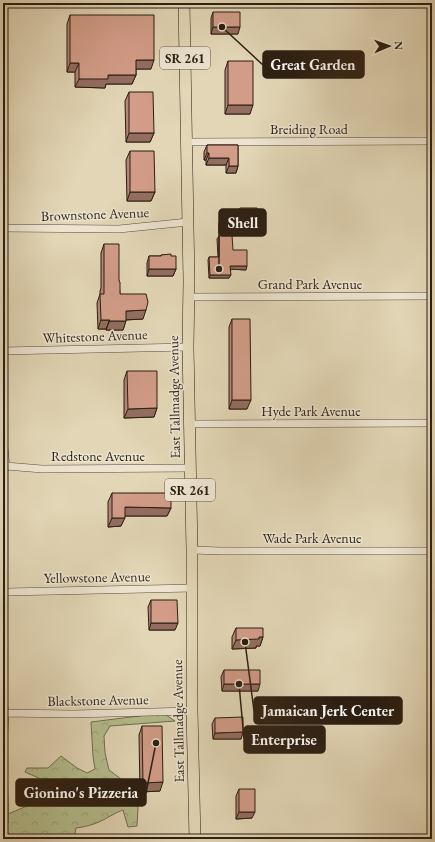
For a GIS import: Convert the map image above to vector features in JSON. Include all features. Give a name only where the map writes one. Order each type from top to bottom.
[{"type":"main road","name":"East Tallmadge Avenue","points":[[184,3],[192,550],[192,711],[195,839]]},
{"type":"street","name":"Breiding Road","points":[[187,142],[432,141]]},
{"type":"street","points":[[3,207],[3,228]]},
{"type":"street","name":"Brownstone Avenue","points":[[3,228],[119,229],[188,222]]},
{"type":"street","name":"Grand Park Avenue","points":[[188,297],[432,296]]},
{"type":"street","name":"Whitestone Avenue","points":[[3,351],[188,347]]},
{"type":"street","name":"Hyde Park Avenue","points":[[190,424],[432,423]]},
{"type":"street","points":[[3,439],[4,469]]},
{"type":"street","name":"Redstone Avenue","points":[[4,469],[190,468]]},
{"type":"street","name":"Wade Park Avenue","points":[[192,550],[432,551]]},
{"type":"street","name":"Yellowstone Avenue","points":[[3,595],[7,592],[192,588]]},
{"type":"street","points":[[3,698],[5,821]]},
{"type":"street","name":"Blackstone Avenue","points":[[4,713],[73,714],[192,711]]},
{"type":"green space","points":[[163,713],[175,721],[110,726],[104,736],[105,753],[109,770],[121,779],[133,793],[138,808],[137,826],[128,827],[123,810],[96,823],[76,828],[74,839],[3,839],[3,815],[39,801],[39,778],[25,772],[27,768],[48,768],[61,756],[77,768],[87,773],[95,769],[91,722]]},
{"type":"building","points":[[213,12],[240,12],[240,27],[213,27]]},
{"type":"building","points":[[70,15],[154,15],[154,60],[136,60],[136,75],[108,75],[108,79],[79,79],[79,63],[70,63]]},
{"type":"building","points":[[228,61],[253,61],[253,105],[228,105]]},
{"type":"building","points":[[129,92],[153,92],[154,133],[129,133]]},
{"type":"building","points":[[207,145],[238,145],[238,166],[229,166],[229,158],[209,158],[209,153],[207,153]]},
{"type":"building","points":[[130,151],[154,151],[155,192],[130,192]]},
{"type":"building","points":[[240,208],[257,208],[257,224],[238,224],[238,210],[240,210]]},
{"type":"building","points":[[232,235],[233,250],[247,250],[247,266],[230,266],[231,275],[210,275],[209,257],[219,257],[219,236]]},
{"type":"building","points":[[104,244],[119,244],[120,294],[146,294],[148,302],[146,310],[126,311],[126,321],[101,320],[100,294],[104,294]]},
{"type":"building","points":[[171,254],[171,256],[176,256],[176,269],[149,269],[149,256]]},
{"type":"building","points":[[232,319],[250,319],[251,400],[232,400]]},
{"type":"building","points":[[127,371],[157,371],[157,408],[128,409]]},
{"type":"building","points":[[112,493],[171,493],[171,508],[125,507],[125,518],[112,518]]},
{"type":"building","points":[[151,600],[177,600],[178,623],[151,623]]},
{"type":"building","points":[[236,628],[263,628],[263,637],[259,637],[259,639],[236,640]]},
{"type":"building","points":[[224,670],[260,670],[260,684],[224,684]]},
{"type":"building","points":[[243,717],[243,732],[215,733],[215,718]]},
{"type":"building","points":[[142,726],[162,726],[163,782],[143,783]]},
{"type":"building","points":[[239,789],[255,789],[255,812],[239,812]]},
{"type":"building","points":[[162,837],[173,837],[173,839],[162,839]]},
{"type":"building","points":[[262,838],[262,839],[232,839]]},
{"type":"place","name":"Great Garden","points":[[222,27]]},
{"type":"place","name":"Shell","points":[[219,269]]},
{"type":"place","name":"Jamaican Jerk Center","points":[[245,642]]},
{"type":"place","name":"Enterprise","points":[[239,684]]},
{"type":"place","name":"Gionino's Pizzeria","points":[[156,743]]}]
